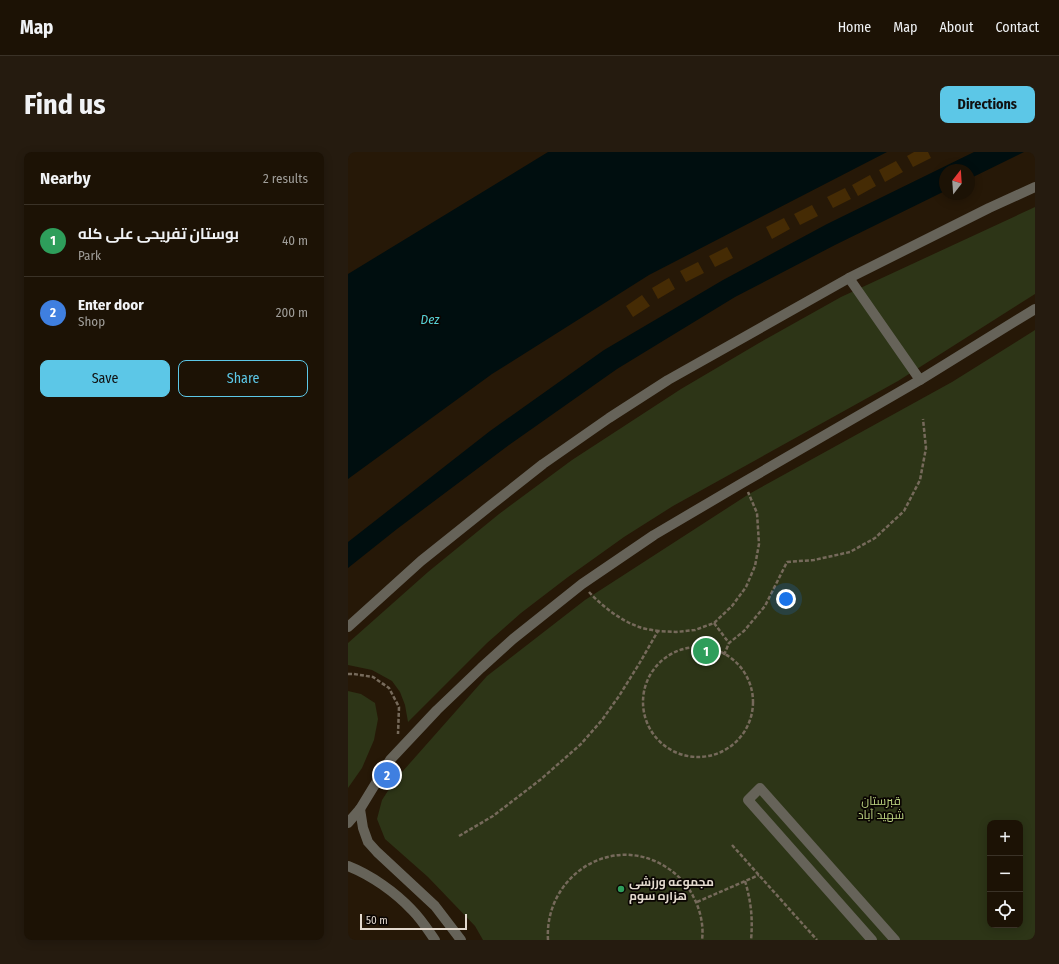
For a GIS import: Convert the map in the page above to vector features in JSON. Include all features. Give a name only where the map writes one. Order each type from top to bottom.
[{"type":"street","points":[[348,627],[421,561],[543,464],[609,418],[668,380],[849,278],[989,208],[1035,187]]},
{"type":"street","points":[[849,278],[920,380]]},
{"type":"street","points":[[348,823],[360,809],[390,760],[437,710],[508,644],[582,584],[654,535],[920,380],[1035,309]]},
{"type":"street","points":[[872,940],[748,800],[760,788],[895,940]]},
{"type":"street","points":[[360,809],[368,842],[436,906],[461,940]]},
{"type":"street","points":[[348,866],[359,870],[384,886],[412,910],[435,940]]},
{"type":"path","points":[[724,655],[729,643],[744,631],[765,606],[787,562],[814,560],[850,552],[875,538],[904,511],[920,480],[926,448],[923,419]]},
{"type":"path","points":[[582,584],[598,602],[621,619],[640,628],[676,632],[695,630],[714,623],[732,606],[746,587],[755,566],[759,544],[757,513],[744,482]]},
{"type":"path","points":[[714,623],[729,643]]},
{"type":"path","points":[[459,836],[499,812],[540,780],[581,744],[602,720],[619,696],[658,631]]},
{"type":"path","points":[[692,647],[711,649],[724,655],[728,656],[742,670],[751,686],[753,705],[749,724],[739,740],[725,751],[708,757],[691,757],[674,752],[659,742],[648,728],[643,711],[643,693],[649,677],[659,662],[674,652],[692,647]]},
{"type":"path","points":[[348,674],[373,677],[389,688],[399,707],[399,732],[396,739]]},
{"type":"path","points":[[732,845],[817,940]]},
{"type":"path","points":[[548,940],[549,918],[552,906],[565,883],[585,866],[609,857],[623,855],[649,859],[661,864],[682,880],[697,902],[702,925],[702,940]]},
{"type":"path","points":[[697,902],[759,875]]},
{"type":"path","points":[[745,881],[752,912],[751,940]]},
{"type":"green space","points":[[1035,207],[1035,294],[898,381],[673,506],[624,537],[521,613],[487,643],[408,722],[405,705],[400,692],[392,681],[372,670],[348,665],[348,643],[428,572],[499,514],[572,460],[681,389],[841,297]]},
{"type":"green space","name":"قبرستان شهید آباد","points":[[1035,330],[1035,940],[483,940],[475,926],[428,877],[385,839],[377,819],[382,800],[395,780],[487,676],[585,600],[749,494],[952,382]]},
{"type":"green space","points":[[348,691],[361,694],[375,703],[378,719],[374,740],[362,768],[348,788]]},
{"type":"water","name":"Dez","points":[[548,152],[887,152],[649,275],[492,374],[348,479],[348,274]]},
{"type":"water","points":[[974,152],[1024,152],[975,176],[975,164],[950,164]]},
{"type":"water","points":[[939,169],[939,194],[835,245],[735,297],[617,369],[509,445],[397,529],[348,568],[348,542],[490,431],[604,350],[723,280],[827,224]]},
{"type":"building","points":[[914,152],[928,152],[931,158],[913,167],[907,156]]},
{"type":"building","points":[[896,161],[903,172],[885,182],[879,170]]},
{"type":"building","points":[[870,175],[876,186],[858,196],[852,185]]},
{"type":"building","points":[[845,188],[851,199],[833,208],[827,197]]},
{"type":"building","points":[[812,205],[818,216],[800,225],[794,214]]},
{"type":"building","points":[[784,218],[790,229],[772,239],[766,227]]},
{"type":"building","points":[[727,247],[733,258],[715,267],[709,256]]},
{"type":"building","points":[[698,262],[704,273],[686,282],[680,271]]},
{"type":"building","points":[[669,278],[675,289],[658,299],[652,288]]},
{"type":"building","points":[[642,295],[650,306],[633,317],[626,306]]},
{"type":"place","name":"بوستان تفریحی علی کله","points":[[706,651]]},
{"type":"place","name":"Enter door","points":[[387,775]]},
{"type":"place","name":"مجموعه ورزشی هزاره سوم","points":[[621,889]]}]
